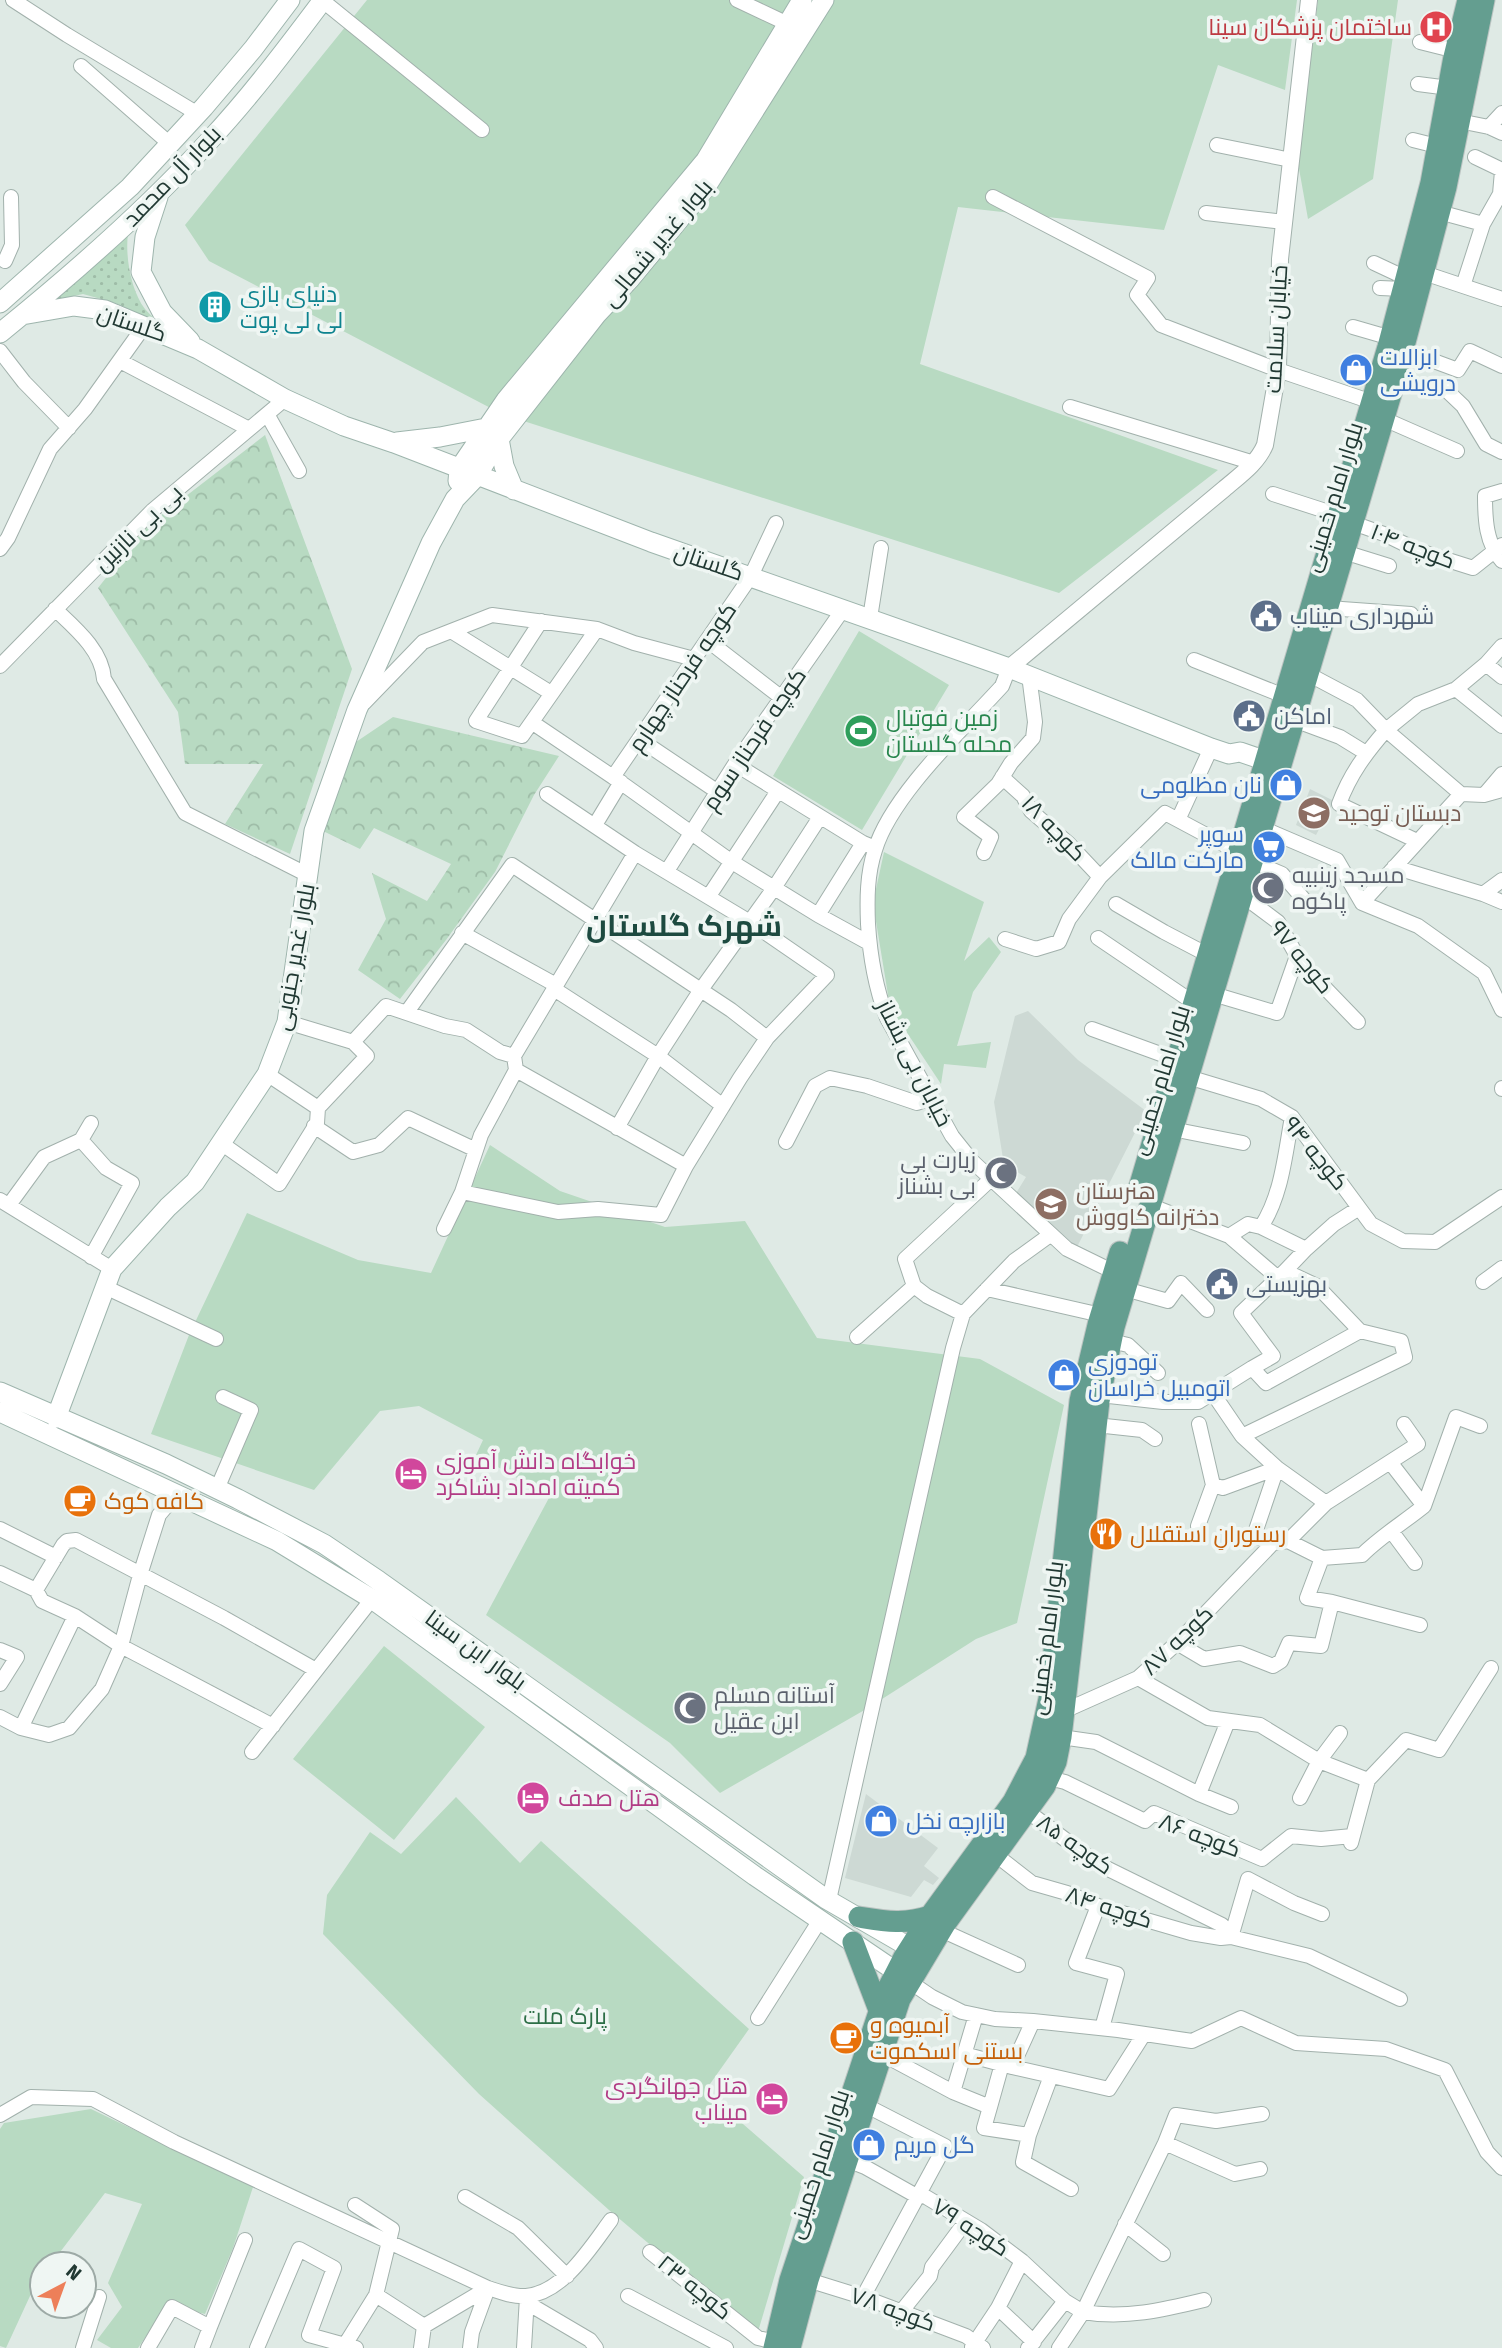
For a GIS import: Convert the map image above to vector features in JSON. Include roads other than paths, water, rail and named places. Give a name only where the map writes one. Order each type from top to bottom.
[{"type":"main road","name":"بلوار آل محمد","points":[[0,303],[130,187],[198,114],[290,0]]},
{"type":"main road","name":"بلوار آل محمد","points":[[0,333],[134,218],[209,141],[273,66],[323,0]]},
{"type":"main road","name":"بلوار غدیر شمالی","points":[[493,434],[506,400],[706,160],[802,0]]},
{"type":"main road","name":"بلوار غدیر شمالی","points":[[468,472],[493,434],[597,314],[631,279],[706,187],[824,0]]},
{"type":"main road","name":"بلوار امام خمینی","points":[[780,2346],[790,2280],[879,2010],[903,1977],[1013,1802],[1036,1758],[1049,1699],[1076,1527],[1120,1280],[1179,1070],[1203,998],[1243,896],[1245,857],[1262,828],[1284,696],[1345,519],[1397,344],[1411,280],[1422,247],[1420,212],[1468,0]]},
{"type":"main road","name":"بلوار امام خمینی","points":[[1420,212],[1460,121],[1484,0]]},
{"type":"main road","points":[[253,49],[273,66]]},
{"type":"main road","name":"گلستان","points":[[159,192],[145,237],[141,272],[162,312],[198,349]]},
{"type":"main road","name":"گلستان","points":[[22,315],[74,306],[105,310],[198,349],[285,399],[344,426],[1029,675],[1220,751],[1240,752],[1271,769]]},
{"type":"main road","name":"بلوار امام خمینی","points":[[1378,410],[1394,384],[1397,344]]},
{"type":"main road","points":[[394,443],[493,434],[514,490]]},
{"type":"main road","name":"بلوار غدیر جنوبی","points":[[56,1418],[112,1269],[167,1207],[195,1182],[267,1074],[287,1022],[314,831],[357,710],[431,543],[468,472]]},
{"type":"main road","name":"بلوار امام خمینی","points":[[1203,998],[1208,955],[1245,857],[1271,769],[1294,720],[1328,608],[1344,552],[1345,519]]},
{"type":"main road","name":"بلوار امام خمینی","points":[[935,1923],[996,1855],[1049,1778],[1056,1762],[1064,1711],[1076,1527],[1080,1401],[1101,1315],[1120,1280],[1149,1205],[1172,1129],[1179,1070]]},
{"type":"main road","name":"بلوار ابن سینا","points":[[0,1392],[217,1489],[324,1544],[829,1900],[918,1952]]},
{"type":"main road","name":"بلوار ابن سینا","points":[[0,1412],[277,1541],[372,1599],[744,1868],[903,1977]]},
{"type":"main road","points":[[859,1917],[901,1923],[935,1923]]},
{"type":"main road","points":[[853,1942],[879,2010]]},
{"type":"main road","name":"بلوار امام خمینی","points":[[780,2346],[808,2280],[901,2000],[903,1977]]},
{"type":"street","points":[[13,0],[198,114]]},
{"type":"street","points":[[323,0],[482,130]]},
{"type":"street","points":[[737,0],[788,24]]},
{"type":"street","name":"خیابان سلامت","points":[[1009,668],[1254,463],[1265,445],[1278,370],[1280,259],[1309,0]]},
{"type":"street","points":[[1420,42],[1456,51]]},
{"type":"street","points":[[80,66],[170,144]]},
{"type":"street","points":[[1418,84],[1449,88]]},
{"type":"street","points":[[1460,121],[1496,130],[1502,113]]},
{"type":"street","points":[[1413,140],[1437,146]]},
{"type":"street","points":[[1217,145],[1291,160]]},
{"type":"street","points":[[1463,286],[1483,224],[1500,194],[1502,171],[1475,157]]},
{"type":"street","points":[[11,197],[12,244],[2,259],[22,285]]},
{"type":"street","points":[[993,197],[1148,278],[1137,295],[1161,325],[1378,410],[1457,451]]},
{"type":"street","points":[[1420,212],[1483,224]]},
{"type":"street","points":[[1206,213],[1284,222]]},
{"type":"street","points":[[1374,262],[1411,280],[1463,286],[1502,299]]},
{"type":"street","points":[[1380,288],[1411,280]]},
{"type":"street","points":[[0,549],[8,538],[50,449],[69,428],[145,325]]},
{"type":"street","points":[[1353,327],[1458,370],[1470,351],[1502,366]]},
{"type":"street","points":[[0,351],[24,382],[69,428]]},
{"type":"street","points":[[120,361],[249,429]]},
{"type":"street","points":[[1394,384],[1442,386],[1463,406],[1486,444],[1502,452]]},
{"type":"street","name":"بی بی نازنین","points":[[0,666],[153,510],[285,399]]},
{"type":"street","points":[[1070,407],[1254,463]]},
{"type":"street","points":[[267,414],[299,471]]},
{"type":"street","points":[[1499,552],[1485,523],[1485,496],[1502,491]]},
{"type":"street","name":"کوچه ۱۰۴","points":[[1273,494],[1384,534],[1419,551],[1473,568],[1499,552]]},
{"type":"street","name":"کوچه فرحناز چهارم","points":[[595,824],[639,739],[751,576],[776,523]]},
{"type":"street","points":[[870,618],[881,548]]},
{"type":"street","points":[[1344,552],[1389,566]]},
{"type":"street","name":"کوچه فرحناز سوم","points":[[667,870],[735,764],[844,608]]},
{"type":"street","points":[[1328,608],[1411,614]]},
{"type":"street","points":[[55,609],[84,637],[103,667],[104,679],[185,813],[308,875]]},
{"type":"street","points":[[357,710],[423,642],[492,615],[597,629],[634,643],[694,659]]},
{"type":"street","points":[[541,621],[476,722],[522,736],[597,629]]},
{"type":"street","points":[[451,631],[551,693]]},
{"type":"street","points":[[707,640],[782,698]]},
{"type":"street","points":[[1417,841],[1339,804],[1347,783],[1366,753],[1386,730],[1418,704],[1456,689],[1486,664],[1502,646]]},
{"type":"street","points":[[1194,660],[1284,696]]},
{"type":"street","points":[[1486,664],[1502,677]]},
{"type":"street","name":"خیابان بی بشناز","points":[[1009,668],[1002,686],[904,796],[869,845],[869,943],[880,1001],[952,1136],[990,1179],[1067,1249],[1120,1280],[1168,1300],[1181,1283],[1207,1310]]},
{"type":"street","points":[[1308,674],[1357,700],[1386,730],[1461,794],[1485,795],[1502,790]]},
{"type":"street","points":[[984,853],[991,837],[964,817],[1002,778],[1033,738],[1035,722],[1029,675]]},
{"type":"street","points":[[1456,689],[1502,726]]},
{"type":"street","points":[[1294,720],[1340,737],[1366,753]]},
{"type":"street","points":[[533,723],[617,779],[732,862],[869,943]]},
{"type":"street","points":[[639,739],[718,792]]},
{"type":"street","points":[[1220,751],[1178,821],[1282,874],[1306,902]]},
{"type":"street","points":[[735,764],[869,845],[818,915]]},
{"type":"street","points":[[1485,795],[1502,774]]},
{"type":"street","name":"کوچه ۱۸","points":[[1002,778],[1023,796],[1031,811],[1068,843],[1100,877],[1165,813],[1178,821]]},
{"type":"street","points":[[709,896],[778,791]]},
{"type":"street","points":[[462,1192],[558,1213],[598,1209],[661,1215],[686,1166],[767,1038],[827,975],[750,922],[635,853],[547,794]]},
{"type":"street","points":[[1362,903],[1461,794]]},
{"type":"street","points":[[617,1128],[699,991],[774,888],[820,817]]},
{"type":"street","points":[[1262,828],[1337,860],[1362,903],[1418,926],[1484,973],[1495,984],[1502,1010]]},
{"type":"street","points":[[444,1229],[462,1192],[481,1135],[515,1063],[555,987],[635,853]]},
{"type":"street","points":[[407,1012],[512,865],[731,1010],[767,1038]]},
{"type":"street","points":[[1394,867],[1502,902]]},
{"type":"street","points":[[1005,939],[1036,949],[1059,942],[1069,919],[1100,877]]},
{"type":"street","points":[[1483,894],[1502,880]]},
{"type":"street","name":"کوچه ۹۷","points":[[1243,896],[1278,922],[1301,963],[1358,1022]]},
{"type":"street","points":[[1116,904],[1208,955]]},
{"type":"street","points":[[462,933],[555,987],[658,1056],[723,1106]]},
{"type":"street","points":[[1098,938],[1203,998],[1277,1013],[1297,956]]},
{"type":"street","points":[[352,1042],[386,1006],[445,1026],[466,1030],[617,1128],[686,1166]]},
{"type":"street","points":[[221,1143],[279,1184],[314,1126],[318,1108],[367,1056],[352,1042],[287,1022]]},
{"type":"street","name":"کوچه ۹۴","points":[[1092,1029],[1179,1070],[1261,1099],[1292,1117],[1371,1224],[1403,1241],[1436,1242],[1502,1197]]},
{"type":"street","points":[[267,1074],[318,1108]]},
{"type":"street","points":[[786,1142],[815,1086],[830,1078],[867,1086],[917,1103],[931,1098]]},
{"type":"street","points":[[1261,1227],[1269,1215],[1281,1178],[1292,1117]]},
{"type":"street","points":[[314,1126],[353,1152],[379,1145],[408,1118],[476,1150]]},
{"type":"street","points":[[91,1123],[81,1140],[44,1157],[4,1202],[112,1269]]},
{"type":"street","points":[[1172,1129],[1243,1143]]},
{"type":"street","points":[[81,1140],[106,1168],[132,1184],[91,1257]]},
{"type":"street","points":[[963,1314],[927,1296],[914,1286],[905,1259],[990,1179]]},
{"type":"street","points":[[1149,1205],[1229,1236],[1281,1274],[1317,1286],[1360,1331],[1401,1341],[1405,1357],[1242,1436]]},
{"type":"street","points":[[1100,1395],[1163,1402],[1198,1402],[1273,1356],[1241,1312],[1334,1224],[1359,1208]]},
{"type":"street","points":[[1229,1236],[1248,1224],[1261,1227],[1306,1249]]},
{"type":"street","points":[[829,1900],[953,1348],[963,1314],[1014,1261],[1050,1235]]},
{"type":"street","points":[[1483,1282],[1502,1268]]},
{"type":"street","points":[[857,1337],[914,1286]]},
{"type":"street","points":[[105,1287],[216,1339]]},
{"type":"street","points":[[987,1290],[1101,1315]]},
{"type":"street","points":[[1252,1368],[1266,1382],[1360,1331]]},
{"type":"street","points":[[1111,1341],[1128,1345],[1158,1373]]},
{"type":"street","points":[[1212,1392],[1242,1436],[1277,1468],[1326,1503]]},
{"type":"street","points":[[217,1489],[251,1409],[223,1396]]},
{"type":"street","points":[[1277,1468],[1254,1536],[1273,1543],[1288,1541],[1322,1558],[1362,1555],[1384,1534],[1392,1532],[1424,1506],[1456,1418],[1480,1426]]},
{"type":"street","points":[[1198,1526],[1213,1485],[1199,1424]]},
{"type":"street","points":[[1288,1541],[1326,1503],[1418,1444],[1404,1424]]},
{"type":"street","points":[[1096,1425],[1142,1430],[1155,1439]]},
{"type":"street","points":[[1390,1462],[1424,1506]]},
{"type":"street","points":[[1213,1485],[1223,1488],[1277,1468]]},
{"type":"street","points":[[0,1717],[21,1727],[49,1735],[69,1728],[102,1689],[121,1646],[159,1515],[169,1503],[181,1495]]},
{"type":"street","points":[[0,1529],[56,1557]]},
{"type":"street","points":[[1392,1532],[1415,1563]]},
{"type":"street","points":[[36,1590],[67,1541],[76,1540],[316,1670]]},
{"type":"street","name":"کوچه ۸۷","points":[[1064,1711],[1138,1678],[1177,1643],[1273,1543]]},
{"type":"street","points":[[1322,1558],[1307,1598],[1420,1625]]},
{"type":"street","points":[[0,1573],[36,1590],[42,1601],[75,1616],[121,1646],[273,1726]]},
{"type":"street","points":[[252,1752],[372,1599]]},
{"type":"street","points":[[1177,1643],[1204,1659],[1240,1653],[1273,1666],[1281,1661],[1289,1643],[1321,1646],[1332,1602]]},
{"type":"street","points":[[21,1727],[75,1616]]},
{"type":"street","points":[[0,1650],[17,1657],[0,1684]]},
{"type":"street","points":[[1138,1678],[1208,1718],[1260,1725],[1319,1761],[1368,1780],[1406,1740],[1440,1750],[1491,1668]]},
{"type":"street","points":[[1199,1794],[1228,1721]]},
{"type":"street","points":[[1300,1798],[1319,1761],[1340,1733]]},
{"type":"street","points":[[1061,1737],[1096,1742],[1199,1794],[1231,1807]]},
{"type":"street","name":"کوچه ۸۶","points":[[1049,1778],[1145,1821],[1154,1813],[1262,1859],[1291,1836],[1351,1840],[1368,1780]]},
{"type":"street","name":"کوچه ۸۵","points":[[1027,1811],[1098,1864],[1222,1925],[1231,1937]]},
{"type":"street","name":"کوچه ۸۴","points":[[996,1855],[1032,1883],[1098,1906],[1191,1933],[1231,1937],[1309,1956],[1401,1999]]},
{"type":"street","points":[[1231,1937],[1248,1879],[1262,1859]]},
{"type":"street","points":[[1248,1879],[1322,1914]]},
{"type":"street","points":[[1098,1906],[1076,1963],[1117,1974],[1102,2028]]},
{"type":"street","points":[[758,2018],[821,1920]]},
{"type":"street","points":[[935,1923],[1018,1965]]},
{"type":"street","points":[[903,1977],[932,1997],[969,2014],[995,2019],[1102,2028],[1192,2041],[1241,2018],[1296,2043],[1386,2049],[1445,2070],[1487,2152],[1502,2168]]},
{"type":"street","points":[[953,2092],[964,2054],[969,2014]]},
{"type":"street","points":[[1029,2135],[984,2128],[1007,2065],[1033,2021]]},
{"type":"street","points":[[964,2054],[1109,2089],[1144,2034]]},
{"type":"street","points":[[882,2054],[953,2092],[990,2107]]},
{"type":"street","points":[[1051,2076],[1029,2135],[1023,2162],[1071,2189]]},
{"type":"street","points":[[0,2115],[31,2097],[93,2099],[174,2141],[506,2294],[527,2296],[555,2285],[567,2276],[611,2220]]},
{"type":"street","points":[[863,2297],[945,2146],[865,2105]]},
{"type":"street","points":[[1059,2348],[1083,2312],[1176,2115],[1216,2121],[1262,2114]]},
{"type":"street","points":[[1165,2143],[1235,2174],[1261,2169]]},
{"type":"street","name":"کوچه ۷۹","points":[[847,2160],[913,2194],[926,2197],[966,2221],[1022,2261],[1065,2301],[1083,2312]]},
{"type":"street","points":[[465,2197],[518,2228],[567,2276]]},
{"type":"street","points":[[257,2348],[299,2249],[334,2268],[309,2335],[348,2347],[376,2295],[392,2229],[355,2205]]},
{"type":"street","points":[[901,2312],[930,2276],[932,2267],[966,2221]]},
{"type":"street","points":[[1125,2224],[1163,2253]]},
{"type":"street","points":[[202,2348],[245,2239]]},
{"type":"street","name":"کوچه ۲۳","points":[[650,2252],[758,2339],[780,2346]]},
{"type":"street","points":[[977,2346],[1022,2261]]},
{"type":"street","name":"کوچه ۷۸","points":[[808,2280],[863,2297],[966,2336],[977,2346]]},
{"type":"street","points":[[424,2326],[488,2288]]},
{"type":"street","points":[[471,2348],[472,2332],[488,2288]]},
{"type":"street","points":[[376,2295],[424,2326]]},
{"type":"street","points":[[524,2348],[527,2296]]},
{"type":"street","points":[[527,2296],[534,2307],[590,2340],[596,2348]]},
{"type":"street","points":[[628,2296],[726,2348]]},
{"type":"street","points":[[83,2348],[99,2297]]},
{"type":"street","points":[[1083,2312],[1107,2316],[1147,2314],[1204,2300]]},
{"type":"street","points":[[998,2308],[1031,2345],[1065,2301]]},
{"type":"street","points":[[148,2348],[172,2307],[210,2327]]},
{"type":"street","points":[[421,2348],[424,2326]]},
{"type":"place","name":"ساختمان پزشکان سینا","points":[[1436,27]]},
{"type":"place","name":"دنیای بازی لی لی پوت","points":[[215,307]]},
{"type":"place","name":"ابزالات درویشی","points":[[1356,370]]},
{"type":"place","name":"شهرداری میناب","points":[[1266,616]]},
{"type":"place","name":"اماکن","points":[[1249,716]]},
{"type":"place","name":"زمین فوتبال محله گلستان","points":[[861,731]]},
{"type":"place","name":"نان مظلومی","points":[[1286,785]]},
{"type":"place","name":"دبستان توحید","points":[[1314,813]]},
{"type":"place","name":"سوپر مارکت مالک","points":[[1269,847]]},
{"type":"place","name":"مسجد زینبیه پاکوه","points":[[1268,888]]},
{"type":"place","name":"زیارت بی بی بشناز","points":[[1001,1173]]},
{"type":"place","name":"هنرستان دخترانه کاووش","points":[[1051,1204]]},
{"type":"place","name":"بهزیستی","points":[[1222,1284]]},
{"type":"place","name":"تودوزی اتومبیل خراسان","points":[[1064,1375]]},
{"type":"place","name":"خوابگاه دانش آموزی کمیته امداد بشاکرد","points":[[411,1474]]},
{"type":"place","name":"کافه کوک","points":[[80,1501]]},
{"type":"place","name":"رستورانِ استقلال","points":[[1106,1534]]},
{"type":"place","name":"آستانه مسلم ابن عقیل","points":[[690,1708]]},
{"type":"place","name":"هتل صدف","points":[[533,1798]]},
{"type":"place","name":"بازارچه نخل","points":[[881,1821]]},
{"type":"place","name":"آبمیوه و بستنی اسکموت","points":[[846,2038]]},
{"type":"place","name":"هتل جهانگردی میناب","points":[[772,2099]]},
{"type":"place","name":"گل مریم","points":[[869,2145]]},
{"type":"district","name":"شهرک گلستان","points":[[684,926]]},
{"type":"park label","name":"پارک ملت","points":[[565,2016]]}]
